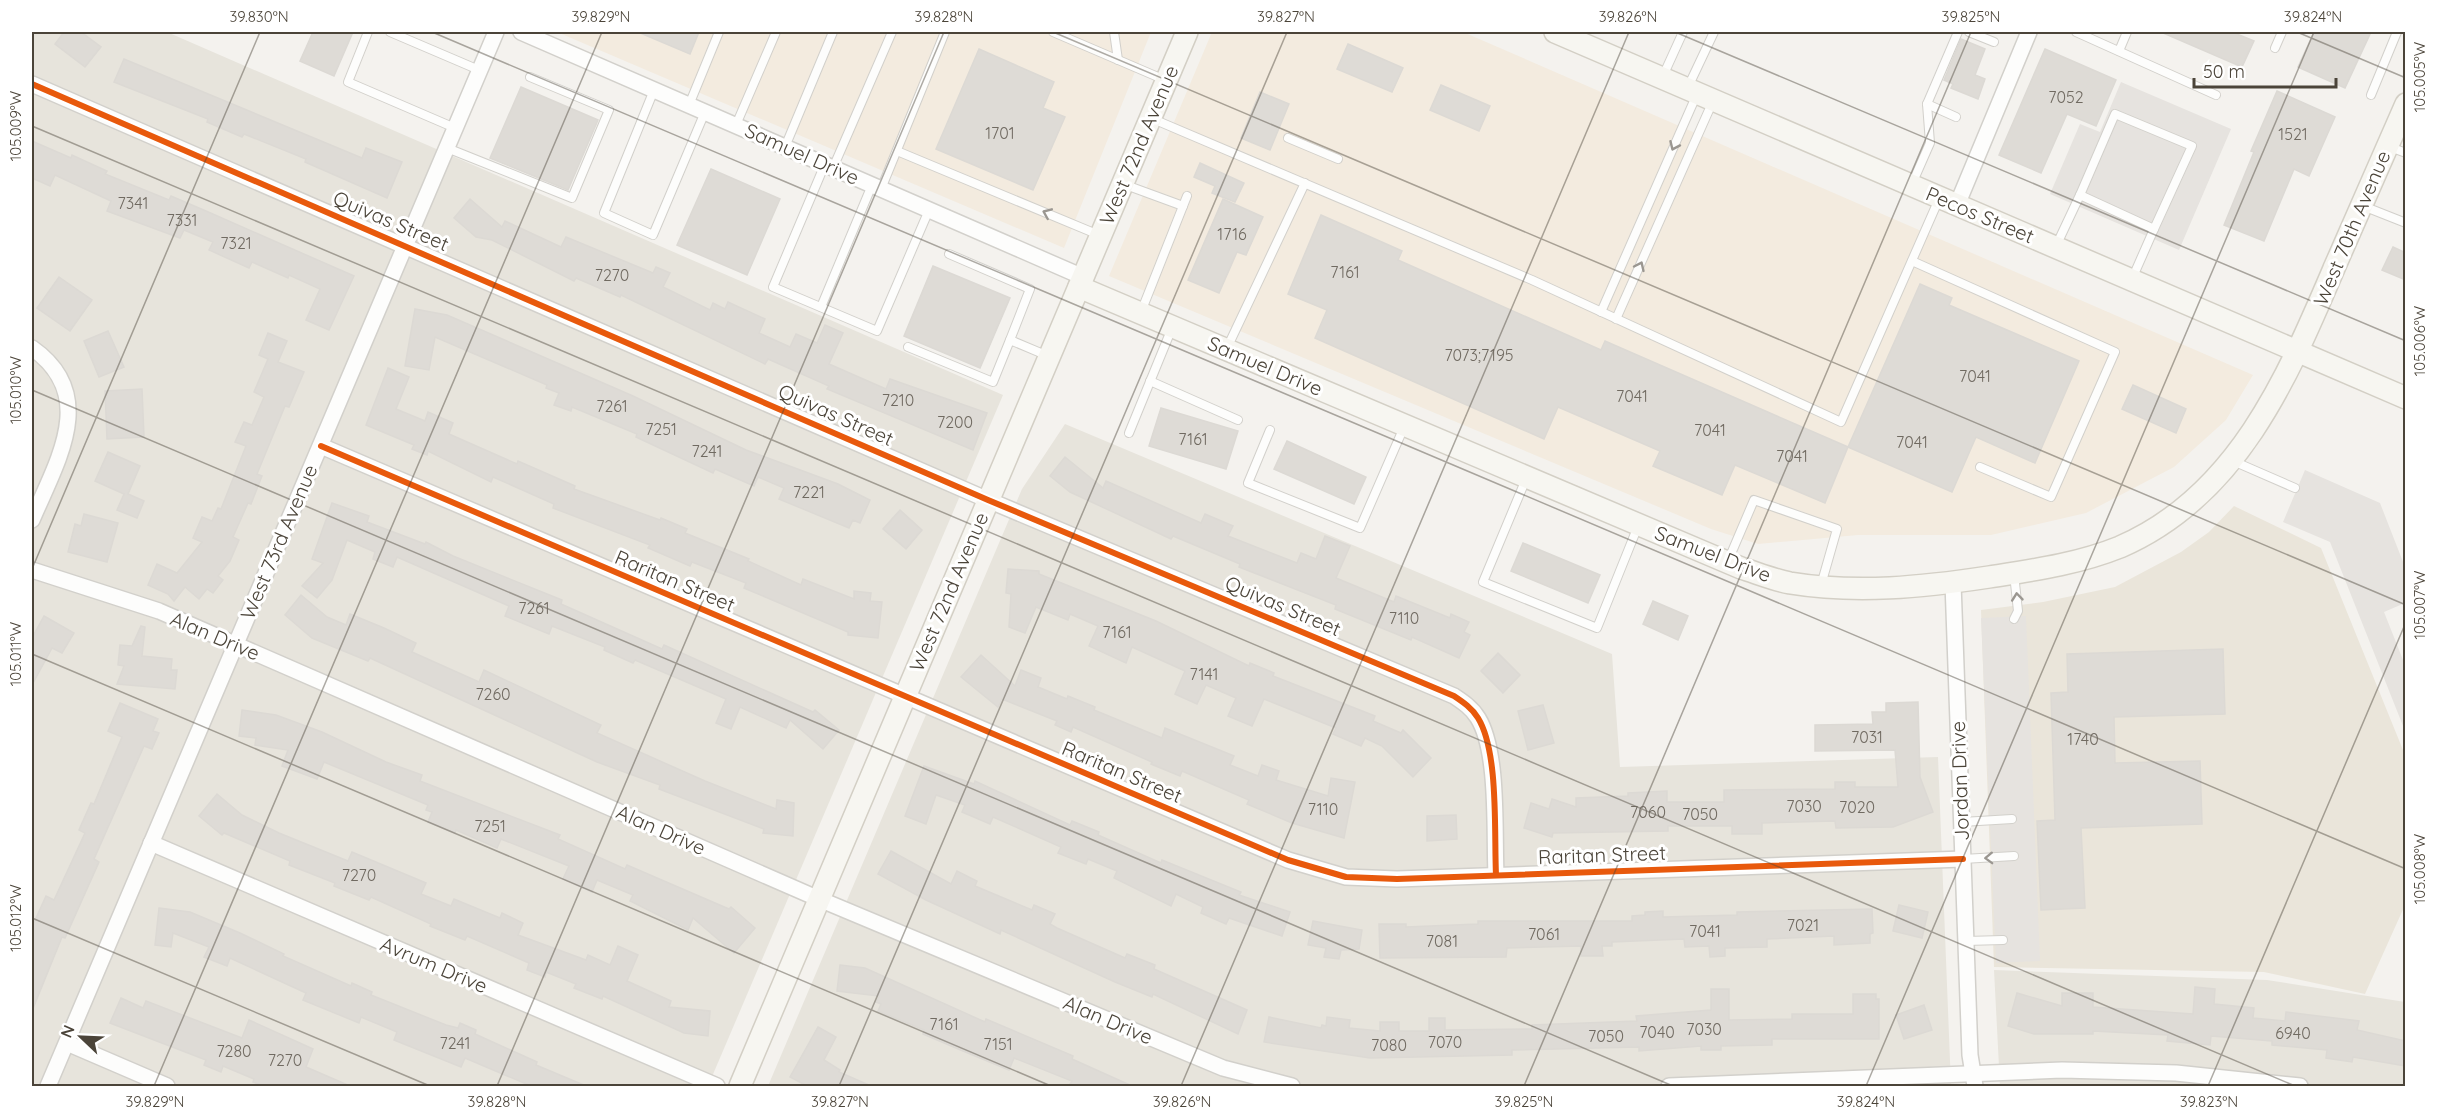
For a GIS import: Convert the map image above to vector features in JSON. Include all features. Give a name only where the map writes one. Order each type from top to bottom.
[{"type":"main road","name":"West 72nd Avenue","points":[[740,1086],[1187,32]]},
{"type":"main road","name":"Pecos Street","points":[[1555,32],[2406,398]]},
{"type":"main road","name":"West 70th Avenue","points":[[2299,352],[2362,205],[2396,150],[2406,104]]},
{"type":"main road","name":"Samuel Drive","points":[[1081,282],[1173,327],[1727,562],[1788,582],[1820,587],[1912,588],[1953,583],[2073,563],[2122,546],[2161,525],[2193,501],[2232,460],[2250,438],[2299,352]]},
{"type":"street","name":"West 73rd Avenue","points":[[48,1086],[496,32]]},
{"type":"street","points":[[1948,202],[2029,32]]},
{"type":"street","name":"Samuel Drive","points":[[527,33],[929,210],[1081,282]]},
{"type":"street","name":"Quivas Street","points":[[32,84],[988,500],[1464,702],[1478,719],[1489,751],[1496,875]]},
{"type":"street","points":[[32,348],[56,368],[64,382],[68,411],[63,445],[32,520]]},
{"type":"street","name":"Raritan Street","points":[[321,446],[904,697],[1311,867],[1346,877],[1496,875],[1963,859]]},
{"type":"street","name":"Alan Drive","points":[[32,570],[149,608],[819,899],[1223,1068],[1292,1086]]},
{"type":"street","name":"Jordan Drive","points":[[1953,583],[1970,1055],[1975,1080]]},
{"type":"street","name":"Avrum Drive","points":[[151,843],[717,1086]]},
{"type":"street","points":[[67,1043],[167,1086]]},
{"type":"street","points":[[1669,1086],[1975,1080],[2126,1070],[2238,1078],[2300,1086]]},
{"type":"lane","points":[[368,32],[348,82],[455,128]]},
{"type":"lane","points":[[390,32],[479,70]]},
{"type":"lane","points":[[689,105],[719,32]]},
{"type":"lane","points":[[736,125],[776,32]]},
{"type":"lane","points":[[785,147],[833,32]]},
{"type":"lane","points":[[892,32],[772,287],[877,331],[929,210]]},
{"type":"lane","points":[[821,308],[877,187],[897,150],[945,32]]},
{"type":"lane","points":[[1053,32],[1166,81]]},
{"type":"lane","points":[[1114,32],[1118,60]]},
{"type":"lane","points":[[1663,78],[1683,32]]},
{"type":"lane","points":[[1616,319],[1700,94],[1714,32]]},
{"type":"lane","points":[[1912,186],[1930,143],[1927,104],[1958,32]]},
{"type":"lane","points":[[1970,32],[1994,42]]},
{"type":"lane","points":[[2076,32],[2216,95]]},
{"type":"lane","points":[[2119,51],[2127,32]]},
{"type":"lane","points":[[2276,48],[2282,32]]},
{"type":"lane","points":[[2372,94],[2397,32]]},
{"type":"lane","points":[[447,148],[572,198],[609,110],[530,77]]},
{"type":"lane","points":[[654,90],[604,213],[653,235],[705,112]]},
{"type":"lane","points":[[1601,312],[1700,94]]},
{"type":"lane","points":[[1927,104],[1956,117]]},
{"type":"lane","points":[[2055,248],[2115,114],[2192,146],[2131,280]]},
{"type":"lane","points":[[1150,117],[1601,312],[1841,422],[1912,261],[1948,202]]},
{"type":"lane","points":[[1288,138],[1338,159]]},
{"type":"lane","points":[[897,150],[1101,235]]},
{"type":"lane","points":[[1227,350],[1305,183]]},
{"type":"lane","points":[[1122,184],[1183,206]]},
{"type":"lane","points":[[2080,195],[2154,229]]},
{"type":"lane","points":[[1141,313],[1187,196]]},
{"type":"lane","points":[[2362,205],[2406,223]]},
{"type":"lane","points":[[908,347],[993,382],[1030,289],[949,254]]},
{"type":"lane","points":[[1912,261],[2115,352],[2051,497],[1980,468]]},
{"type":"lane","points":[[1129,433],[1173,327]]},
{"type":"lane","points":[[1010,340],[1049,357]]},
{"type":"lane","points":[[1150,381],[1238,420]]},
{"type":"lane","points":[[1270,430],[1248,483],[1360,528],[1404,426]]},
{"type":"lane","points":[[2232,460],[2295,488]]},
{"type":"lane","points":[[1526,477],[1483,582],[1597,628],[1639,525]]},
{"type":"lane","points":[[1727,562],[1754,500],[1837,529],[1820,587]]},
{"type":"lane","points":[[2014,573],[2018,611],[2014,620]]},
{"type":"lane","points":[[1962,822],[2012,819]]},
{"type":"lane","points":[[1963,859],[2014,856]]},
{"type":"lane","points":[[1966,941],[2003,940]]},
{"type":"shaded area","points":[[32,32],[167,32],[1003,395],[708,1086],[32,1086]]},
{"type":"shaded area","points":[[557,32],[1151,32],[1064,248]]},
{"type":"shaded area","points":[[1212,32],[1463,32],[2253,375],[2226,420],[2174,467],[2086,513],[1991,535],[1858,535],[1758,544],[1711,529],[1109,276]]},
{"type":"shaded area","points":[[2121,82],[2231,129],[2179,250],[2050,194],[2080,124],[2100,132]]},
{"type":"shaded area","points":[[1065,424],[1612,654],[1620,767],[1938,757],[1951,1086],[768,1086],[1022,489]]},
{"type":"shaded area","points":[[2305,470],[2380,503],[2405,567],[2405,603],[2384,612],[2405,665],[2405,731],[2330,542],[2283,522]]},
{"type":"shaded area","points":[[2234,506],[2321,548],[2405,755],[2405,905],[2365,994],[2264,972],[1994,967],[1981,610],[2043,602],[2115,587],[2181,552],[2209,532]]},
{"type":"shaded area","points":[[2026,616],[2040,961],[1996,963],[1981,618]]},
{"type":"shaded area","points":[[1994,970],[2267,980],[2405,1002],[2405,1086],[2000,1086]]},
{"type":"building","points":[[64,32],[81,32],[101,47],[85,67],[55,44]]},
{"type":"building","points":[[313,32],[353,32],[334,76],[300,61]]},
{"type":"building","points":[[638,32],[699,32],[690,54]]},
{"type":"building","points":[[2161,32],[2232,32],[2254,41],[2242,67]]},
{"type":"building","points":[[2314,32],[2371,32],[2345,88],[2298,67]]},
{"type":"building","points":[[1961,39],[1985,49],[1975,75],[1985,79],[1978,99],[1951,88],[1953,84],[1944,80]]},
{"type":"building","points":[[1348,44],[1403,68],[1392,92],[1337,69]]},
{"type":"building","points":[[979,49],[1054,82],[1043,108],[1065,117],[1033,190],[936,149]]},
{"type":"building","points":[[2045,49],[2116,80],[2096,126],[2067,114],[2041,173],[1999,155]]},
{"type":"building","points":[[124,59],[362,158],[366,148],[402,162],[387,198],[305,162],[306,159],[244,134],[242,137],[207,122],[208,119],[114,82]]},
{"type":"building","points":[[1441,85],[1490,106],[1479,131],[1430,110]]},
{"type":"building","points":[[521,87],[598,120],[568,190],[490,158]]},
{"type":"building","points":[[2277,91],[2335,117],[2309,176],[2294,169],[2264,241],[2224,225],[2254,152],[2251,151]]},
{"type":"building","points":[[1260,92],[1289,104],[1270,150],[1241,138]]},
{"type":"building","points":[[32,141],[71,158],[72,155],[107,171],[105,174],[169,200],[171,196],[354,276],[329,330],[306,320],[320,289],[252,262],[249,268],[209,250],[213,242],[184,230],[180,238],[107,211],[111,201],[55,175],[50,186],[32,178]]},
{"type":"building","points":[[1200,163],[1244,183],[1235,202],[1212,193],[1215,186],[1194,177]]},
{"type":"building","points":[[711,169],[780,199],[747,275],[677,245]]},
{"type":"building","points":[[470,199],[502,227],[505,221],[561,247],[566,237],[653,273],[656,267],[670,273],[663,287],[710,310],[713,303],[725,309],[728,302],[765,319],[759,333],[790,347],[796,334],[817,343],[825,325],[843,333],[829,364],[886,389],[890,379],[987,413],[973,450],[827,389],[829,386],[768,359],[765,364],[621,295],[620,297],[576,278],[574,281],[492,240],[476,237],[454,218]]},
{"type":"building","points":[[1223,199],[1263,217],[1246,255],[1237,252],[1219,293],[1188,280]]},
{"type":"building","points":[[1321,215],[1402,251],[1398,260],[1601,350],[1605,341],[1848,447],[1825,503],[1735,465],[1722,495],[1653,466],[1660,451],[1558,407],[1544,439],[1315,338],[1327,310],[1288,294]]},
{"type":"building","points":[[2393,247],[2406,253],[2406,280],[2382,270]]},
{"type":"building","points":[[933,266],[1010,298],[980,368],[904,336]]},
{"type":"building","points":[[59,277],[92,300],[70,331],[37,308]]},
{"type":"building","points":[[1920,284],[1952,298],[1949,305],[2079,361],[2035,463],[1976,437],[1952,492],[1848,447]]},
{"type":"building","points":[[415,309],[447,315],[633,396],[746,450],[838,484],[870,500],[860,523],[853,520],[849,528],[779,499],[784,488],[758,477],[754,486],[715,469],[713,473],[636,437],[637,434],[572,407],[571,411],[554,405],[559,393],[546,388],[547,385],[435,337],[429,370],[405,366]]},
{"type":"building","points":[[108,331],[124,367],[99,377],[84,341]]},
{"type":"building","points":[[268,333],[287,341],[278,362],[304,372],[289,407],[285,406],[257,474],[262,476],[251,504],[248,503],[233,537],[239,540],[230,561],[218,576],[223,580],[213,593],[207,589],[199,599],[185,587],[174,601],[168,594],[148,585],[157,564],[177,573],[202,542],[193,538],[202,517],[212,521],[218,508],[221,509],[246,446],[235,442],[244,422],[252,425],[264,397],[254,392],[268,359],[259,355]]},
{"type":"building","points":[[388,368],[409,377],[396,409],[425,421],[428,412],[453,423],[449,434],[575,486],[574,489],[687,529],[685,533],[749,559],[748,561],[801,585],[803,579],[854,599],[854,591],[871,593],[870,601],[882,602],[878,638],[848,635],[848,632],[744,588],[746,583],[692,562],[690,566],[648,548],[650,545],[553,508],[554,504],[493,477],[491,482],[428,451],[427,455],[412,449],[414,445],[366,425]]},
{"type":"building","points":[[2133,385],[2186,409],[2176,433],[2122,409]]},
{"type":"building","points":[[142,389],[144,437],[107,439],[105,391]]},
{"type":"building","points":[[1161,408],[1238,431],[1226,469],[1149,446]]},
{"type":"building","points":[[1287,441],[1366,477],[1354,504],[1274,469]]},
{"type":"building","points":[[108,452],[140,466],[128,494],[144,501],[137,518],[117,510],[124,494],[95,481]]},
{"type":"building","points":[[1065,457],[1103,488],[1106,481],[1201,523],[1205,514],[1233,526],[1228,536],[1297,563],[1301,553],[1316,559],[1325,536],[1350,546],[1336,578],[1394,602],[1396,596],[1450,618],[1451,614],[1469,622],[1464,632],[1470,635],[1459,658],[1412,637],[1411,640],[1335,609],[1336,605],[1239,567],[1240,564],[1173,536],[1171,539],[1070,492],[1050,476]]},
{"type":"building","points":[[332,503],[369,516],[367,522],[425,544],[426,542],[453,556],[562,600],[561,604],[662,649],[664,645],[813,712],[815,710],[839,730],[823,749],[790,720],[786,728],[740,707],[731,729],[716,723],[726,699],[635,660],[633,663],[604,650],[605,647],[552,626],[549,634],[505,616],[509,606],[397,557],[393,567],[373,559],[375,552],[347,540],[332,580],[317,598],[302,586],[323,563],[312,559]]},
{"type":"building","points":[[900,510],[922,530],[906,549],[883,529]]},
{"type":"building","points":[[84,514],[118,523],[107,562],[68,552],[75,524],[81,526]]},
{"type":"building","points":[[1523,543],[1600,575],[1588,603],[1511,571]]},
{"type":"building","points":[[1008,569],[1039,571],[1039,574],[1156,621],[1249,666],[1250,663],[1274,673],[1273,676],[1375,716],[1373,721],[1401,733],[1403,730],[1431,758],[1413,777],[1382,746],[1365,738],[1361,746],[1333,734],[1336,728],[1264,699],[1252,726],[1228,716],[1236,698],[1206,685],[1197,704],[1175,694],[1185,671],[1132,647],[1126,663],[1089,646],[1098,626],[1070,614],[1068,620],[1036,607],[1025,633],[1009,627],[1011,594],[1006,593]]},
{"type":"building","points":[[301,595],[327,617],[346,625],[350,614],[384,628],[416,643],[412,652],[479,682],[484,670],[601,725],[597,733],[705,781],[776,809],[777,800],[794,803],[793,836],[763,833],[764,829],[659,789],[660,785],[597,762],[370,658],[368,661],[312,638],[285,615]]},
{"type":"building","points":[[1653,601],[1688,616],[1678,640],[1643,624]]},
{"type":"building","points":[[44,616],[74,633],[62,653],[52,648],[32,685],[32,638]]},
{"type":"building","points":[[141,626],[145,627],[142,656],[172,659],[171,670],[177,670],[175,689],[117,684],[124,666],[118,665],[120,645],[132,646]]},
{"type":"building","points":[[2223,649],[2225,714],[2114,717],[2115,763],[2200,761],[2202,824],[2081,828],[2085,908],[2041,910],[2037,821],[2055,820],[2051,693],[2068,692],[2067,654]]},
{"type":"building","points":[[1498,653],[1520,675],[1503,693],[1481,671]]},
{"type":"building","points":[[981,655],[1015,686],[1021,670],[1041,678],[1038,687],[1095,707],[1094,710],[1162,738],[1165,728],[1234,756],[1230,765],[1258,776],[1262,765],[1279,771],[1276,780],[1328,796],[1331,778],[1355,782],[1344,838],[1292,823],[1247,804],[1249,800],[1182,771],[1180,776],[1073,727],[1071,732],[1055,725],[1057,721],[1002,699],[998,707],[961,677]]},
{"type":"building","points":[[1918,702],[1920,777],[1933,812],[1893,827],[1836,828],[1835,821],[1762,823],[1762,834],[1732,834],[1732,826],[1668,826],[1668,831],[1553,833],[1552,837],[1524,828],[1531,803],[1549,809],[1552,799],[1576,807],[1576,798],[1628,796],[1628,793],[1667,791],[1667,802],[1724,802],[1724,790],[1835,789],[1835,782],[1855,782],[1855,787],[1898,787],[1895,750],[1815,751],[1815,725],[1873,724],[1872,712],[1886,712],[1886,703]]},
{"type":"building","points":[[120,703],[158,719],[153,731],[159,733],[152,749],[144,746],[94,859],[99,862],[65,938],[62,937],[32,1011],[32,927],[46,896],[54,900],[85,833],[79,830],[91,803],[94,804],[122,737],[108,731]]},
{"type":"building","points":[[1543,705],[1554,743],[1528,750],[1518,711]]},
{"type":"building","points":[[242,710],[276,715],[322,732],[386,762],[422,775],[420,781],[560,835],[558,839],[625,869],[627,865],[729,909],[731,907],[755,928],[734,953],[693,918],[688,930],[630,901],[633,895],[597,880],[592,892],[563,879],[569,866],[501,839],[497,848],[456,830],[455,833],[428,822],[432,812],[426,810],[428,805],[324,762],[317,779],[282,766],[288,750],[255,745],[256,738],[239,736]]},
{"type":"building","points":[[924,766],[974,784],[975,781],[1070,825],[1072,821],[1099,832],[1098,835],[1161,863],[1162,860],[1241,892],[1239,895],[1290,912],[1282,936],[1229,918],[1226,924],[1201,913],[1203,907],[1176,894],[1171,906],[1114,878],[1117,871],[1088,859],[1086,864],[1058,853],[1061,847],[993,817],[990,824],[962,812],[965,805],[936,795],[926,824],[905,816]]},
{"type":"building","points":[[217,794],[242,815],[279,833],[348,861],[352,852],[426,883],[421,894],[451,906],[454,899],[500,918],[502,913],[523,923],[518,935],[586,960],[588,955],[610,965],[618,946],[638,955],[627,981],[671,1001],[669,1007],[710,1011],[708,1036],[684,1033],[603,996],[602,999],[574,988],[576,984],[546,972],[545,977],[527,970],[529,963],[467,936],[465,940],[430,926],[431,924],[371,897],[369,900],[334,886],[335,883],[289,865],[290,861],[224,833],[222,835],[199,816]]},
{"type":"building","points":[[1456,815],[1457,839],[1427,841],[1427,816]]},
{"type":"building","points":[[891,851],[951,884],[957,871],[977,881],[975,886],[1032,910],[1034,905],[1055,914],[1050,924],[1057,928],[1125,958],[1127,954],[1155,965],[1154,969],[1247,1010],[1238,1034],[1153,994],[1152,997],[1115,982],[1001,930],[1000,934],[926,900],[878,874]]},
{"type":"building","points":[[1899,905],[1928,912],[1922,938],[1893,931]]},
{"type":"building","points":[[159,908],[190,912],[240,933],[284,954],[283,956],[351,986],[352,983],[372,992],[371,995],[446,1025],[458,1028],[460,1023],[476,1030],[475,1034],[537,1062],[536,1065],[586,1086],[531,1086],[465,1058],[461,1067],[394,1040],[397,1032],[361,1017],[359,1023],[303,1000],[306,993],[230,958],[227,966],[204,957],[209,947],[173,933],[171,947],[155,945]]},
{"type":"building","points":[[1872,909],[1873,933],[1870,934],[1870,943],[1834,945],[1834,936],[1767,939],[1767,947],[1725,948],[1725,956],[1710,957],[1709,946],[1685,947],[1684,939],[1612,942],[1612,946],[1602,946],[1603,956],[1581,956],[1581,946],[1507,948],[1506,957],[1380,958],[1379,924],[1406,924],[1406,927],[1478,924],[1478,921],[1632,921],[1632,916],[1645,915],[1645,912],[1663,911],[1663,917],[1737,915],[1737,912]]},
{"type":"building","points":[[1313,921],[1362,930],[1359,949],[1341,950],[1339,959],[1324,957],[1326,948],[1308,945]]},
{"type":"building","points":[[840,965],[865,968],[985,1022],[986,1019],[1073,1056],[1072,1059],[1132,1086],[1069,1086],[1072,1081],[1014,1058],[1009,1070],[963,1051],[923,1034],[924,1030],[878,1011],[881,1004],[876,1002],[879,996],[837,991]]},
{"type":"building","points":[[2195,987],[2215,989],[2214,1004],[2254,1008],[2253,1018],[2285,1021],[2286,1012],[2359,1021],[2357,1030],[2406,1041],[2406,1066],[2353,1057],[2352,1062],[2326,1058],[2327,1050],[2272,1045],[2272,1041],[2211,1036],[2210,1045],[2167,1041],[2168,1035],[2093,1031],[2093,1034],[2034,1034],[2008,1026],[2017,993],[2062,1006],[2062,993],[2093,993],[2093,1007],[2193,1014]]},
{"type":"building","points":[[1711,989],[1729,989],[1729,1020],[1792,1019],[1792,1014],[1853,1014],[1853,994],[1876,994],[1876,999],[1879,999],[1879,1039],[1772,1039],[1772,1045],[1721,1046],[1721,1050],[1701,1050],[1701,1046],[1639,1051],[1639,1047],[1512,1050],[1512,1055],[1370,1058],[1264,1042],[1269,1017],[1321,1028],[1322,1025],[1326,1026],[1327,1017],[1350,1020],[1349,1028],[1380,1031],[1380,1022],[1399,1022],[1399,1031],[1429,1031],[1429,1018],[1445,1018],[1445,1030],[1532,1029],[1532,1025],[1637,1021],[1636,1016],[1711,1010]]},
{"type":"building","points":[[121,998],[143,1008],[146,1001],[242,1038],[249,1020],[313,1049],[306,1067],[350,1086],[263,1086],[253,1082],[254,1079],[223,1066],[221,1072],[204,1065],[206,1060],[110,1023]]},
{"type":"building","points":[[1924,1005],[1932,1030],[1904,1039],[1896,1015]]},
{"type":"building","points":[[818,1027],[836,1037],[824,1060],[840,1070],[839,1072],[871,1086],[807,1086],[790,1077]]},
{"type":"cycle path","points":[[32,84],[988,500],[1454,696],[1470,708],[1485,733],[1494,794],[1496,875]]},
{"type":"cycle path","points":[[321,446],[1288,860],[1346,877],[1397,879],[1963,859]]}]
